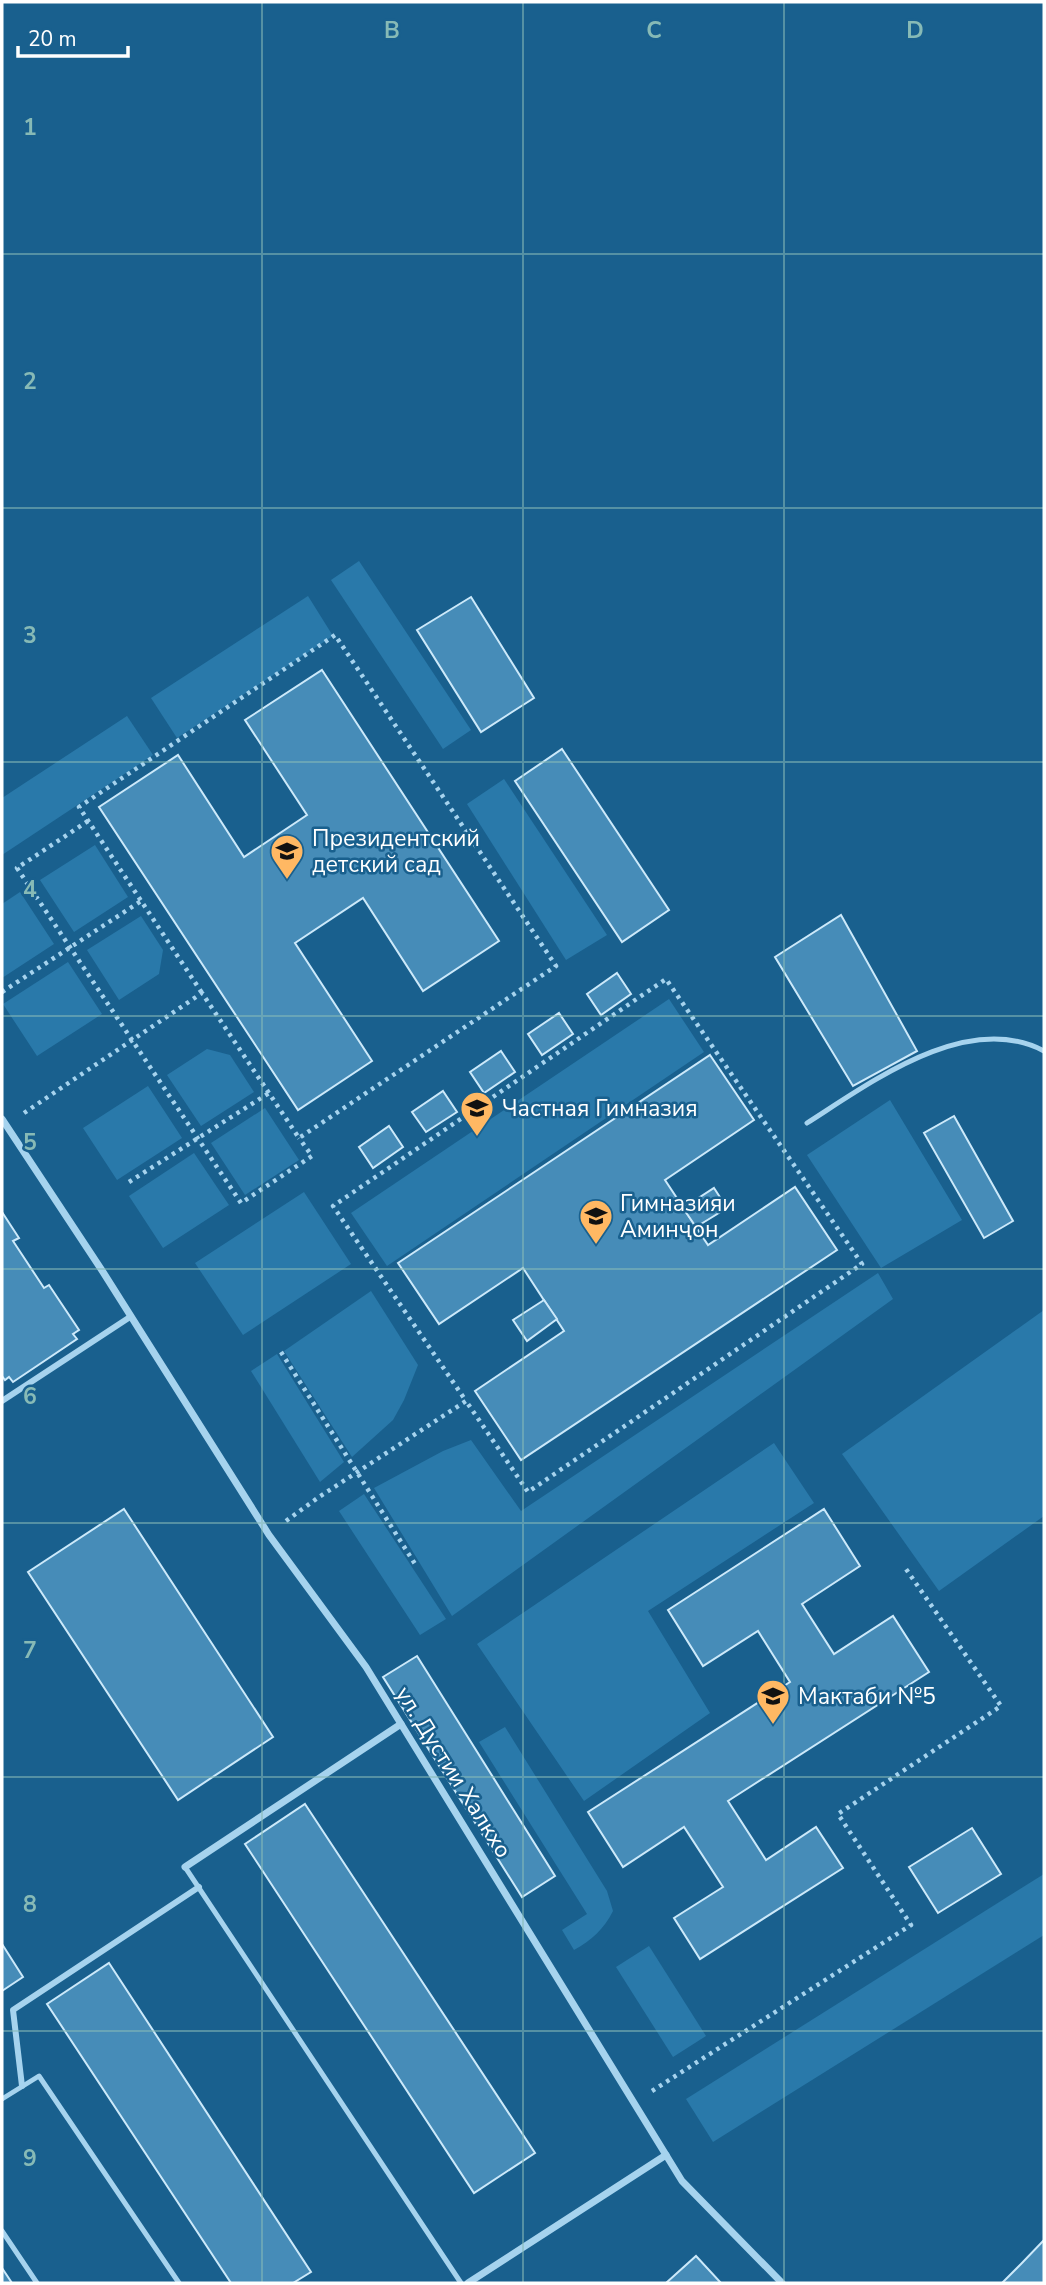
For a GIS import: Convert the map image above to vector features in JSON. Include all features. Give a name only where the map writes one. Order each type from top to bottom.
[{"type":"street","name":"ул. Дустии Халкхо","points":[[4,1122],[103,1272],[269,1535],[366,1667],[682,2180],[782,2283]]},
{"type":"street","points":[[2,1401],[130,1317]]},
{"type":"street","points":[[186,1867],[401,1724]]},
{"type":"street","points":[[22,2086],[13,2010],[199,1887]]},
{"type":"street","points":[[468,2283],[666,2155]]},
{"type":"lane","points":[[807,1123],[903,1063],[952,1046],[976,1040],[1008,1039],[1031,1044],[1044,1051]]},
{"type":"lane","points":[[186,1867],[461,2283]]},
{"type":"lane","points":[[2,2099],[39,2076],[179,2283]]},
{"type":"lane","points":[[2,2231],[37,2283]]},
{"type":"path","points":[[88,821],[17,868],[241,1203],[312,1156],[299,1138],[202,993],[79,807],[335,635],[556,966],[299,1138]]},
{"type":"path","points":[[2,992],[142,901]]},
{"type":"path","points":[[666,979],[862,1264],[528,1492],[466,1401],[333,1206],[666,979]]},
{"type":"path","points":[[4,1122],[202,993]]},
{"type":"path","points":[[129,1182],[269,1093]]},
{"type":"path","points":[[281,1352],[415,1564]]},
{"type":"path","points":[[269,1535],[356,1473],[466,1401]]},
{"type":"path","points":[[634,2102],[911,1926],[838,1814],[1001,1706],[906,1569]]},
{"type":"shaded area","points":[[359,561],[471,730],[443,749],[331,580]]},
{"type":"shaded area","points":[[308,596],[333,636],[177,738],[151,698]]},
{"type":"shaded area","points":[[127,716],[153,755],[2,855],[2,798]]},
{"type":"shaded area","points":[[504,779],[607,935],[566,960],[467,804]]},
{"type":"shaded area","points":[[95,845],[128,897],[74,932],[40,880]]},
{"type":"shaded area","points":[[20,892],[54,944],[2,978],[2,904]]},
{"type":"shaded area","points":[[141,916],[163,950],[159,974],[119,1000],[87,950]]},
{"type":"shaded area","points":[[68,962],[102,1014],[37,1056],[3,1004]]},
{"type":"shaded area","points":[[669,999],[704,1052],[387,1266],[351,1213]]},
{"type":"shaded area","points":[[207,1049],[230,1055],[254,1092],[201,1126],[167,1075]]},
{"type":"shaded area","points":[[148,1086],[182,1138],[117,1180],[83,1128]]},
{"type":"shaded area","points":[[890,1100],[962,1220],[881,1268],[807,1155]]},
{"type":"shaded area","points":[[265,1108],[299,1160],[245,1195],[211,1143]]},
{"type":"shaded area","points":[[194,1153],[229,1205],[163,1248],[129,1196]]},
{"type":"shaded area","points":[[304,1192],[351,1264],[243,1335],[195,1263]]},
{"type":"shaded area","points":[[878,1273],[893,1299],[452,1616],[374,1488],[443,1451],[471,1440],[521,1511]]},
{"type":"shaded area","points":[[371,1291],[418,1365],[393,1420],[352,1457],[284,1351]]},
{"type":"shaded area","points":[[1044,1310],[1044,1516],[939,1591],[842,1454]]},
{"type":"shaded area","points":[[277,1354],[344,1462],[320,1482],[251,1371]]},
{"type":"shaded area","points":[[774,1443],[814,1503],[648,1611],[710,1713],[584,1801],[477,1644]]},
{"type":"shaded area","points":[[364,1494],[446,1619],[420,1635],[339,1511]]},
{"type":"shaded area","points":[[505,1727],[607,1891],[613,1911],[597,1934],[574,1950],[562,1930],[587,1914],[479,1742]]},
{"type":"shaded area","points":[[1044,1874],[1044,1935],[713,2142],[686,2099]]},
{"type":"shaded area","points":[[649,1946],[706,2036],[673,2057],[616,1967]]},
{"type":"building","points":[[471,597],[534,698],[481,732],[417,630]]},
{"type":"building","points":[[322,670],[499,941],[423,991],[363,898],[295,943],[372,1061],[298,1110],[99,807],[178,755],[244,857],[307,815],[245,720]]},
{"type":"building","points":[[562,749],[669,910],[622,942],[515,781]]},
{"type":"building","points":[[841,915],[917,1051],[853,1086],[775,957]]},
{"type":"building","points":[[617,973],[631,994],[601,1015],[587,994]]},
{"type":"building","points":[[559,1013],[573,1034],[542,1055],[528,1034]]},
{"type":"building","points":[[501,1051],[515,1072],[484,1093],[470,1072]]},
{"type":"building","points":[[710,1055],[754,1120],[665,1180],[708,1245],[795,1187],[837,1250],[521,1460],[475,1391],[564,1331],[523,1268],[439,1324],[398,1263]]},
{"type":"building","points":[[443,1091],[457,1112],[426,1132],[412,1112]]},
{"type":"building","points":[[954,1116],[1013,1221],[984,1238],[924,1133]]},
{"type":"building","points":[[389,1126],[403,1147],[373,1168],[359,1147]]},
{"type":"building","points":[[714,1188],[727,1208],[696,1227],[683,1208]]},
{"type":"building","points":[[2,1212],[19,1238],[13,1241],[44,1288],[49,1285],[79,1330],[73,1334],[77,1339],[13,1382],[9,1377],[5,1380],[2,1376]]},
{"type":"building","points":[[544,1300],[557,1319],[527,1341],[513,1320]]},
{"type":"building","points":[[124,1509],[273,1737],[178,1800],[28,1572]]},
{"type":"building","points":[[824,1509],[860,1566],[802,1604],[834,1654],[893,1616],[929,1672],[728,1801],[766,1860],[816,1827],[843,1868],[700,1959],[674,1918],[723,1887],[684,1827],[623,1867],[588,1812],[790,1682],[758,1631],[703,1666],[668,1610]]},
{"type":"building","points":[[417,1656],[555,1876],[522,1897],[383,1677]]},
{"type":"building","points":[[305,1804],[535,2153],[474,2193],[245,1844]]},
{"type":"building","points":[[972,1828],[1001,1874],[938,1913],[909,1867]]},
{"type":"building","points":[[2,1944],[23,1977],[2,1991]]},
{"type":"building","points":[[109,1963],[311,2272],[293,2283],[231,2283],[47,2004]]},
{"type":"building","points":[[1044,2240],[1044,2283],[1002,2283],[1021,2264]]},
{"type":"building","points":[[696,2256],[721,2283],[666,2283]]},
{"type":"building","points":[[2,2268],[12,2283],[2,2283]]},
{"type":"place","name":"Президентский детский сад","points":[[287,881]]},
{"type":"place","name":"Частная Гимназия","points":[[477,1138]]},
{"type":"place","name":"Гимназияи Аминҷон","points":[[596,1246]]},
{"type":"place","name":"Мактаби №5","points":[[773,1726]]}]
